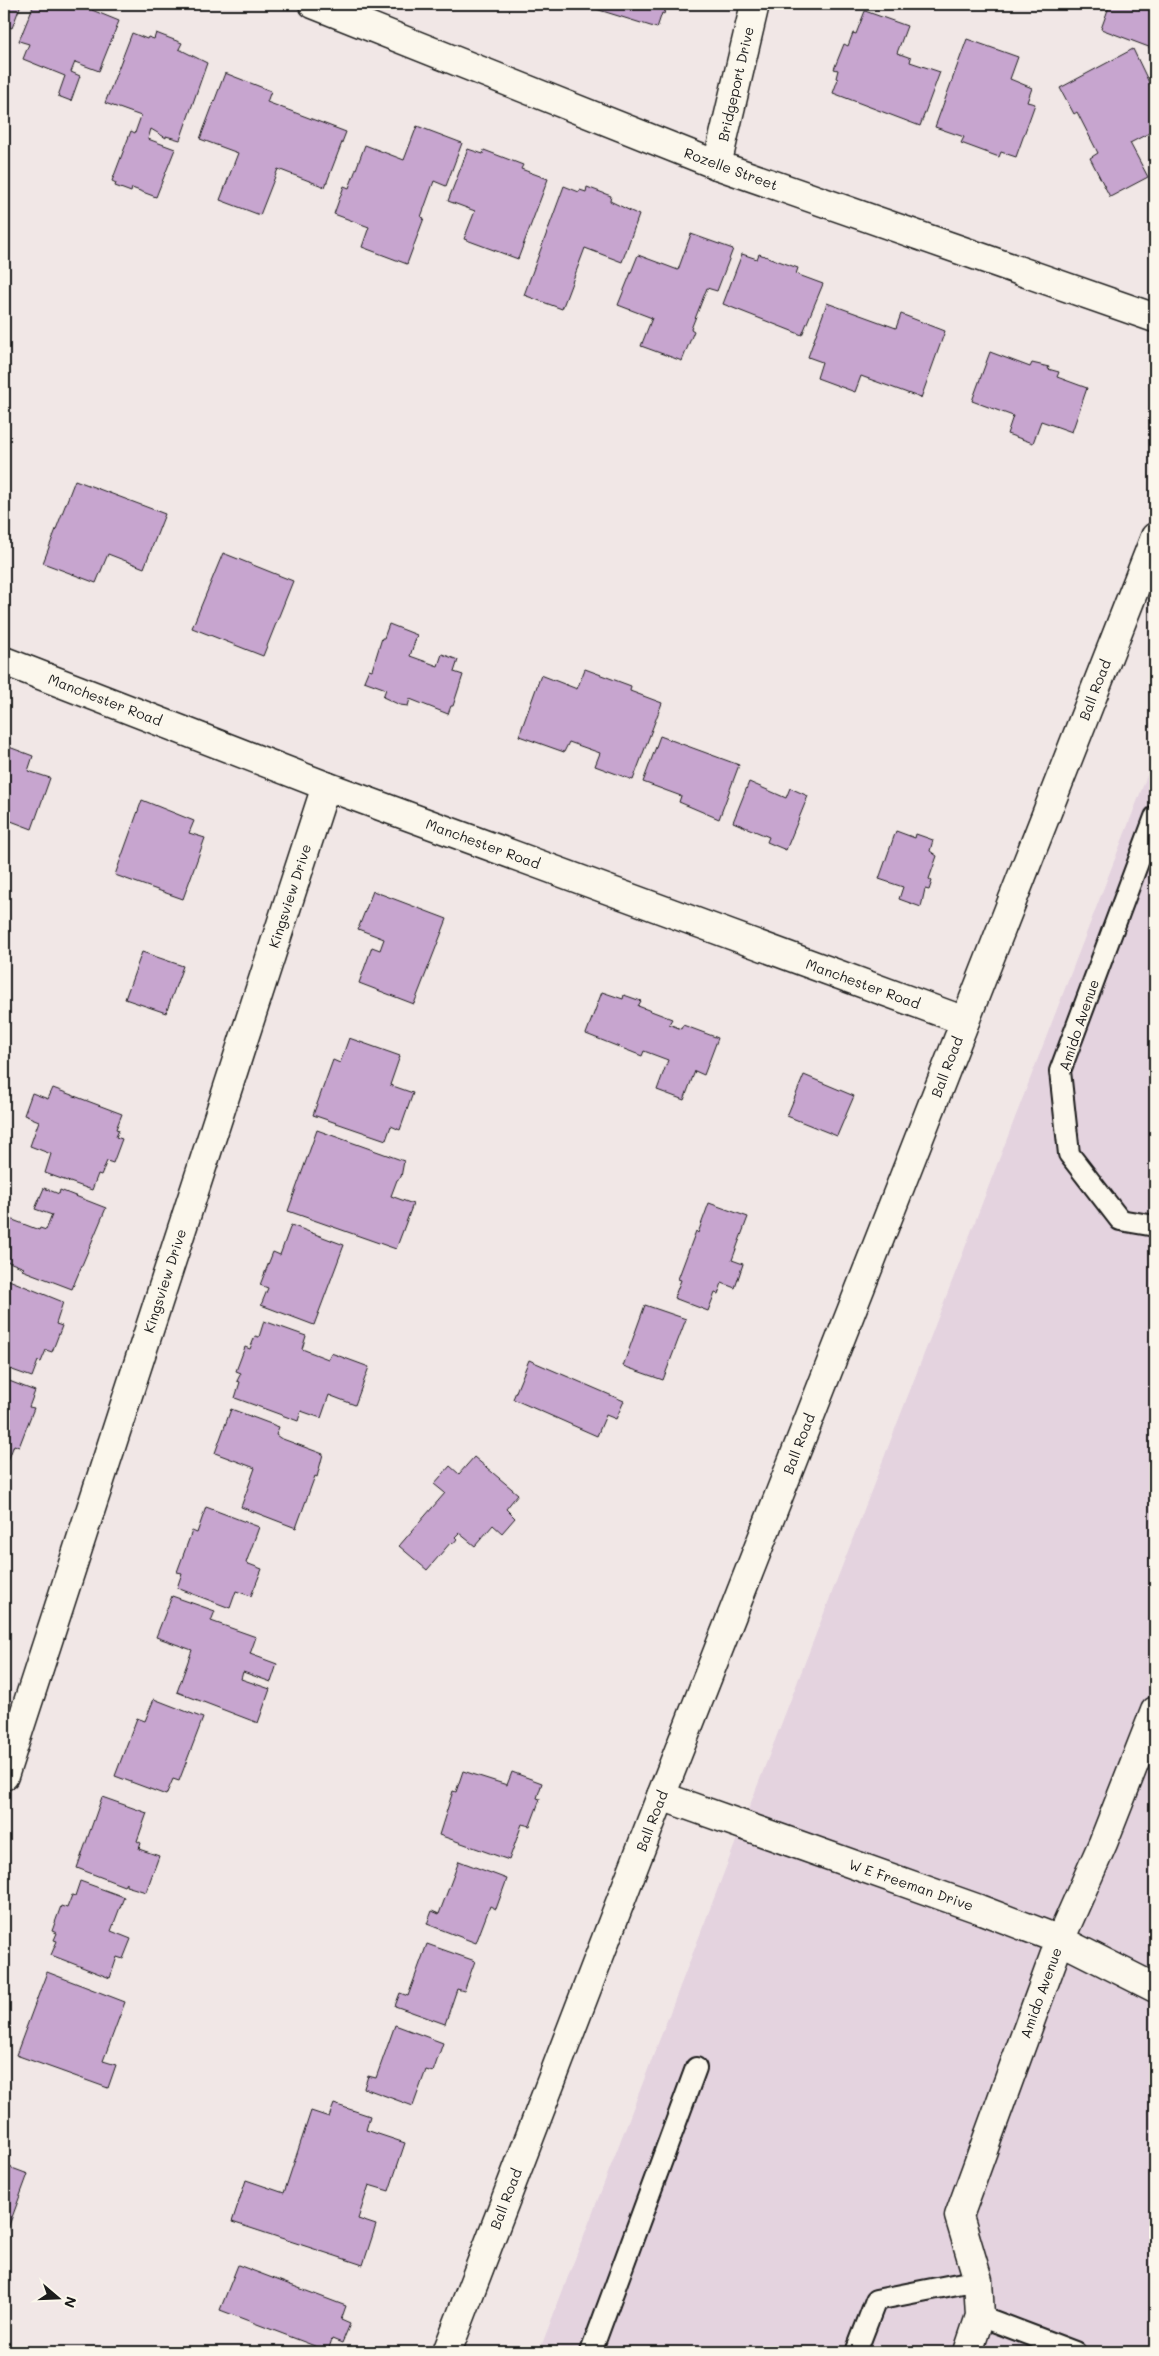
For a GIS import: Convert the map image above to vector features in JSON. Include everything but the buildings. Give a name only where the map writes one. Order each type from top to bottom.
[{"type":"street","name":"Rozelle Street","points":[[313,4],[717,165],[1155,318]]},
{"type":"street","name":"Bridgeport Drive","points":[[717,165],[755,4]]},
{"type":"street","name":"Ball Road","points":[[446,2352],[661,1796],[1155,537]]},
{"type":"street","name":"Manchester Road","points":[[4,661],[326,786],[965,1021]]},
{"type":"street","name":"Kingsview Drive","points":[[4,1776],[326,786]]},
{"type":"street","name":"Amido Avenue","points":[[968,2352],[980,2316],[978,2280],[959,2216],[1060,1940],[1103,1843],[1155,1711]]},
{"type":"street","name":"W E Freeman Drive","points":[[661,1796],[979,1909],[1060,1940],[1155,1988]]},
{"type":"lane","name":"Amido Avenue","points":[[1155,817],[1060,1071],[1069,1154],[1120,1220],[1155,1226]]},
{"type":"lane","points":[[591,2352],[696,2068]]},
{"type":"lane","points":[[856,2352],[876,2300],[978,2280]]},
{"type":"lane","points":[[980,2316],[1076,2352]]},
{"type":"shaded area","points":[[1155,755],[1155,2352],[539,2352]]}]
